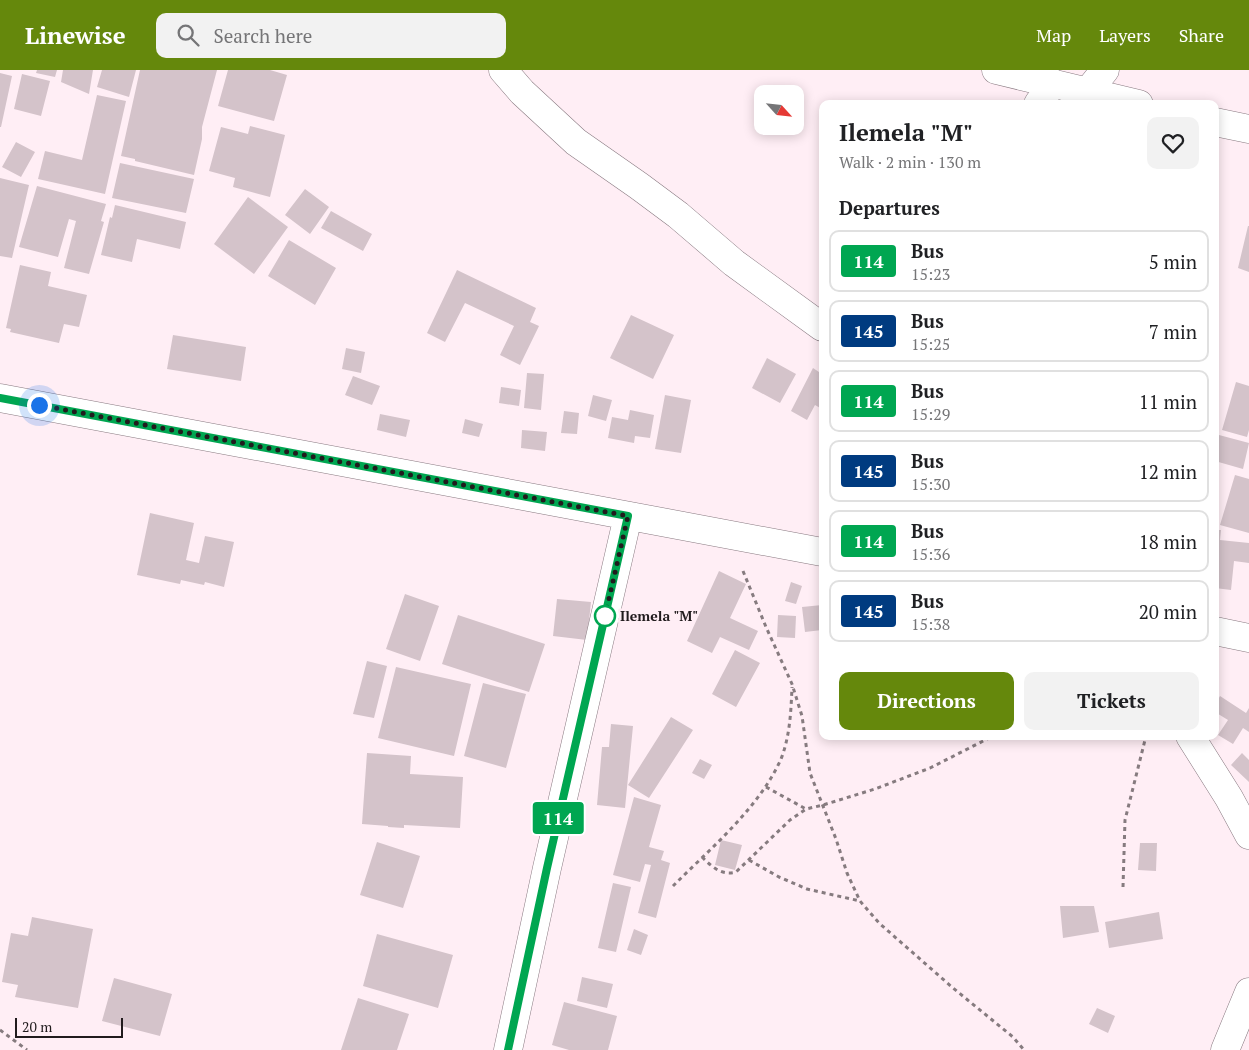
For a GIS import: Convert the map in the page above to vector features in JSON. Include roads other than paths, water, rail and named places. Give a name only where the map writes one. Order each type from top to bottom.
[{"type":"street","points":[[503,70],[522,92],[576,142],[678,215],[734,263],[819,325]]},
{"type":"street","points":[[996,70],[1046,93],[1088,91],[1123,100]]},
{"type":"street","points":[[1088,91],[1105,70]]},
{"type":"street","points":[[1219,123],[1249,129]]},
{"type":"street","points":[[0,398],[819,551]]},
{"type":"street","points":[[508,1050],[547,868],[628,516]]},
{"type":"street","points":[[1219,632],[1249,638]]},
{"type":"street","points":[[1193,740],[1229,798],[1249,835]]},
{"type":"street","points":[[1225,1050],[1249,992]]},
{"type":"place","name":"Ilemela \"M\"","points":[[605,616]]}]
